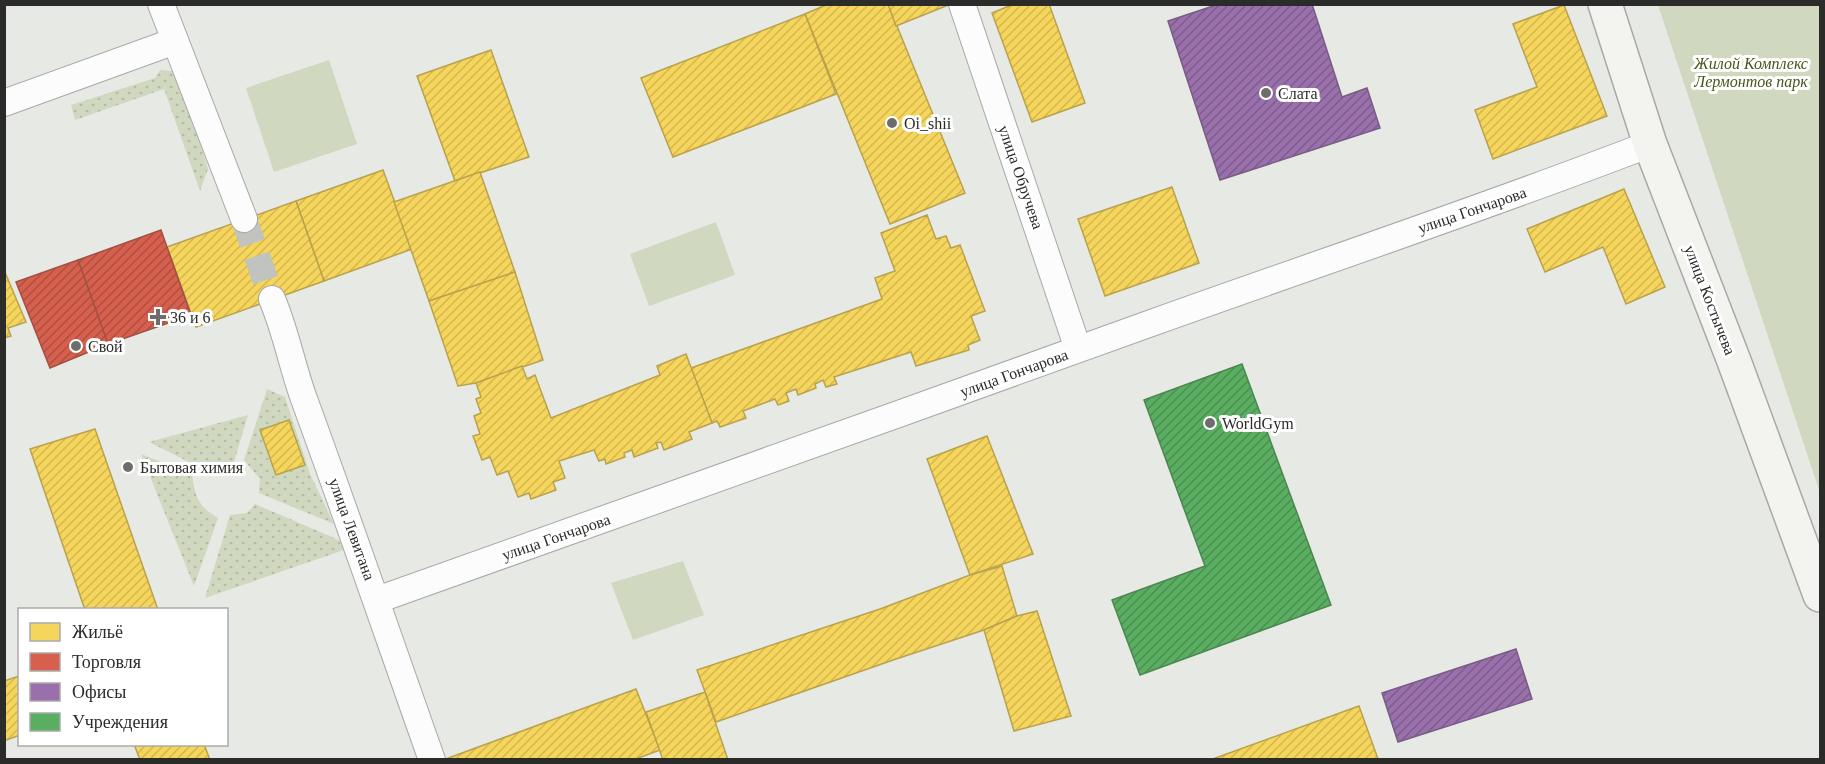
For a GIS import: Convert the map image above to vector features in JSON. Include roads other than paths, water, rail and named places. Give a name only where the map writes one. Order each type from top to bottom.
[{"type":"street","points":[[161,4],[244,219]]},
{"type":"street","name":"улица Обручева","points":[[962,4],[1078,349]]},
{"type":"street","name":"улица Костычева","points":[[1605,4],[1650,144],[1821,595]]},
{"type":"street","points":[[4,103],[175,41]]},
{"type":"street","name":"улица Гончарова","points":[[377,600],[1078,349],[1548,184],[1650,144]]},
{"type":"street","name":"улица Левитана","points":[[272,299],[355,544],[377,600],[432,759]]},
{"type":"tunnel","points":[[244,219],[272,299]]},
{"type":"place","name":"Слата","points":[[1266,93]]},
{"type":"place","name":"Oi_shii","points":[[892,123]]},
{"type":"place","name":"36 и 6","points":[[158,317]]},
{"type":"place","name":"Свой","points":[[76,346]]},
{"type":"place","name":"WorldGym","points":[[1210,423]]},
{"type":"place","name":"Бытовая химия","points":[[128,467]]},
{"type":"park label","name":"Жилой Комплекс Лермонтов парк","points":[[1751,72]]}]
